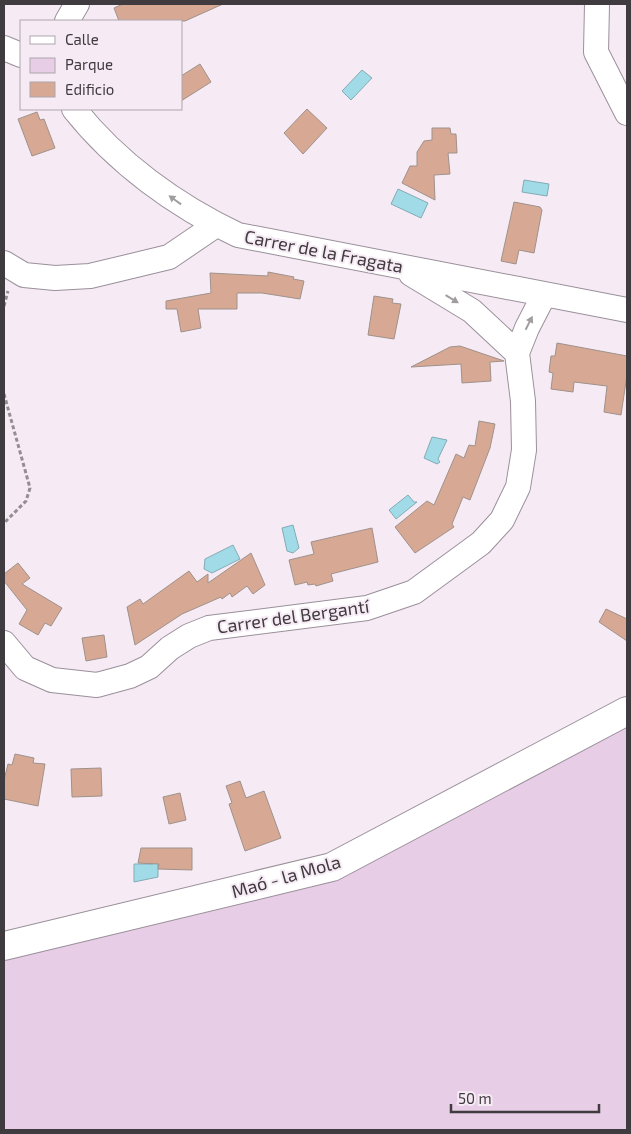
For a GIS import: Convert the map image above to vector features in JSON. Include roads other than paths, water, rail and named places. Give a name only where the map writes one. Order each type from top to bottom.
[{"type":"street","points":[[69,20],[77,4]]},
{"type":"street","points":[[597,4],[596,52],[627,114]]},
{"type":"street","points":[[4,48],[20,54]]},
{"type":"street","name":"Carrer de la Fragata","points":[[75,110],[123,161],[182,205],[216,225],[246,237],[627,310]]},
{"type":"street","points":[[4,263],[24,275],[55,278],[90,276],[169,257],[216,225]]},
{"type":"street","points":[[395,265],[472,311],[517,353]]},
{"type":"street","name":"Carrer del Bergantí","points":[[4,643],[25,668],[52,680],[97,685],[130,676],[149,667],[170,648],[188,636],[210,628],[367,608],[414,592],[481,543],[502,520],[518,487],[524,450],[523,401],[517,353],[544,295]]},
{"type":"street","name":"Maó - la Mola","points":[[4,946],[332,867],[627,711]]},
{"type":"water","points":[[362,70],[372,78],[351,100],[342,91]]},
{"type":"water","points":[[524,180],[549,184],[547,196],[522,192]]},
{"type":"water","points":[[398,189],[428,203],[421,218],[391,204]]},
{"type":"water","points":[[432,437],[447,440],[438,459],[440,462],[437,464],[424,458]]},
{"type":"water","points":[[408,495],[414,502],[417,502],[396,519],[389,510]]},
{"type":"water","points":[[293,525],[299,548],[293,553],[287,551],[282,528]]},
{"type":"water","points":[[233,545],[240,559],[212,573],[204,569],[205,559]]},
{"type":"water","points":[[158,858],[158,877],[134,882],[134,864],[153,864]]}]
